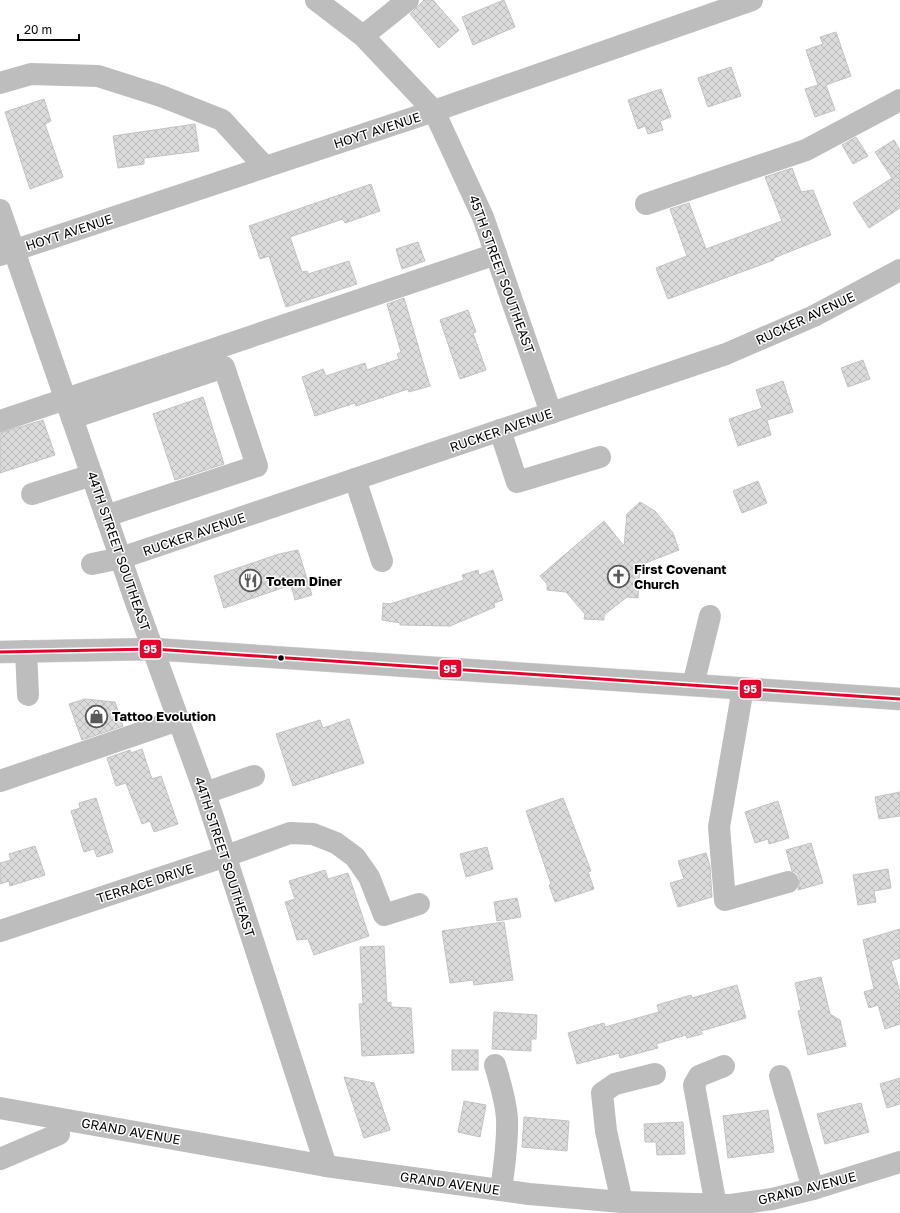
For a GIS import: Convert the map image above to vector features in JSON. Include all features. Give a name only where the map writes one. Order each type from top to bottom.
[{"type":"street","name":"45TH STREET SOUTHEAST","points":[[316,0],[363,36],[434,111],[484,217],[551,413]]},
{"type":"street","points":[[363,36],[408,0]]},
{"type":"street","name":"HOYT AVENUE","points":[[7,253],[434,111],[752,0]]},
{"type":"street","points":[[0,83],[31,74],[98,76],[161,96],[222,120],[265,167]]},
{"type":"street","points":[[646,204],[806,150],[900,100]]},
{"type":"street","name":"44TH STREET SOUTHEAST","points":[[0,210],[7,253],[69,408],[153,650],[205,793],[326,1166]]},
{"type":"street","points":[[69,408],[496,254]]},
{"type":"street","name":"RUCKER AVENUE","points":[[92,564],[121,558],[726,354],[814,316],[899,273]]},
{"type":"street","points":[[0,421],[69,408],[224,367],[257,466],[106,516]]},
{"type":"street","points":[[500,430],[517,482],[600,458]]},
{"type":"street","points":[[32,494],[92,475]]},
{"type":"street","points":[[355,479],[382,561]]},
{"type":"street","points":[[693,685],[710,616]]},
{"type":"street","points":[[26,650],[28,695]]},
{"type":"street","points":[[0,652],[26,650],[153,650],[900,699]]},
{"type":"street","points":[[743,688],[719,827],[725,900],[788,882]]},
{"type":"street","points":[[0,781],[178,720]]},
{"type":"street","points":[[205,793],[254,776]]},
{"type":"street","name":"TERRACE DRIVE","points":[[0,931],[226,856],[290,833],[313,834],[336,842],[355,857],[369,877],[384,915],[419,904]]},
{"type":"street","points":[[495,1065],[504,1097],[507,1119],[506,1149],[501,1190]]},
{"type":"street","points":[[716,1206],[694,1085],[699,1076],[724,1066]]},
{"type":"street","points":[[622,1202],[606,1131],[602,1093],[615,1084],[655,1074]]},
{"type":"street","points":[[780,1076],[813,1189]]},
{"type":"street","name":"GRAND AVENUE","points":[[0,1108],[60,1131],[501,1190],[622,1202],[716,1206],[772,1199],[813,1189],[900,1162]]},
{"type":"street","points":[[0,1159],[60,1131]]},
{"type":"building","points":[[424,0],[433,0],[459,30],[439,48],[410,14]]},
{"type":"building","points":[[504,0],[515,27],[473,45],[462,17]]},
{"type":"building","points":[[836,32],[851,76],[826,85],[835,110],[815,117],[805,89],[818,85],[806,50],[823,44],[820,37]]},
{"type":"building","points":[[731,67],[741,96],[708,107],[698,78]]},
{"type":"building","points":[[661,89],[671,117],[660,121],[663,130],[648,134],[645,126],[638,129],[628,100]]},
{"type":"building","points":[[44,99],[51,121],[45,124],[63,177],[30,189],[5,112]]},
{"type":"building","points":[[195,124],[199,151],[144,158],[144,164],[118,168],[113,136]]},
{"type":"building","points":[[856,137],[868,156],[853,164],[842,145]]},
{"type":"building","points":[[894,140],[900,150],[900,208],[869,228],[853,203],[892,178],[875,152]]},
{"type":"building","points":[[792,168],[801,192],[813,190],[831,235],[774,258],[774,260],[668,299],[656,268],[687,256],[670,209],[689,203],[706,249],[782,221],[765,177]]},
{"type":"building","points":[[371,184],[380,211],[345,223],[343,219],[290,237],[302,272],[307,271],[308,274],[349,261],[357,284],[286,307],[269,256],[260,259],[249,226]]},
{"type":"building","points":[[418,242],[425,261],[402,269],[396,249]]},
{"type":"building","points":[[404,298],[430,386],[409,392],[408,389],[356,406],[355,403],[315,416],[302,377],[323,369],[326,376],[365,363],[367,370],[399,359],[397,354],[401,352],[387,304]]},
{"type":"building","points":[[468,310],[476,332],[473,333],[486,370],[460,379],[440,320]]},
{"type":"building","points":[[863,360],[870,379],[848,387],[841,368]]},
{"type":"building","points":[[783,381],[793,412],[767,420],[771,435],[738,446],[729,419],[762,408],[756,390]]},
{"type":"building","points":[[203,397],[224,464],[175,480],[153,414]]},
{"type":"building","points":[[43,420],[55,455],[0,473],[0,433]]},
{"type":"building","points":[[758,481],[767,503],[742,513],[733,491]]},
{"type":"building","points":[[640,502],[655,511],[673,533],[679,550],[640,565],[638,598],[627,597],[604,615],[604,620],[584,619],[585,614],[566,592],[547,590],[547,584],[540,576],[604,521],[624,546],[627,514]]},
{"type":"building","name":"Totem Diner","points":[[298,550],[312,595],[295,600],[291,585],[224,608],[214,576],[279,554]]},
{"type":"building","points":[[478,570],[479,575],[493,570],[503,600],[494,603],[495,607],[450,626],[400,625],[400,623],[382,620],[383,603],[390,604],[464,580],[462,575]]},
{"type":"building","name":"Tattoo Evolution","points":[[85,699],[115,702],[123,726],[82,740],[69,704]]},
{"type":"building","points":[[349,719],[364,763],[293,786],[276,734],[320,720],[323,728]]},
{"type":"building","points":[[142,749],[152,779],[161,776],[178,824],[154,832],[150,821],[142,824],[126,783],[116,786],[107,758],[130,750],[131,753]]},
{"type":"building","points":[[900,792],[900,816],[879,819],[875,797]]},
{"type":"building","points":[[96,798],[113,852],[97,857],[94,849],[84,852],[71,811],[80,808],[79,803]]},
{"type":"building","points":[[563,798],[591,871],[588,872],[594,889],[555,902],[549,885],[551,884],[526,811]]},
{"type":"building","points":[[778,801],[789,838],[769,844],[768,839],[755,843],[745,812]]},
{"type":"building","points":[[811,843],[823,883],[798,890],[800,879],[797,873],[792,871],[786,850]]},
{"type":"building","points":[[35,846],[45,875],[10,886],[9,881],[0,884],[0,863],[11,860],[9,854]]},
{"type":"building","points":[[487,847],[493,869],[466,877],[460,854]]},
{"type":"building","points":[[706,853],[710,866],[712,897],[678,907],[670,883],[684,879],[678,861]]},
{"type":"building","points":[[888,869],[891,888],[874,891],[876,902],[858,905],[853,875]]},
{"type":"building","points":[[325,870],[328,879],[348,873],[369,936],[314,955],[308,939],[297,940],[285,902],[295,899],[289,881]]},
{"type":"building","points":[[517,898],[521,917],[497,921],[494,902]]},
{"type":"building","points":[[504,922],[513,980],[474,985],[473,980],[450,983],[442,931]]},
{"type":"building","points":[[900,929],[900,958],[891,961],[900,992],[900,1024],[885,1029],[878,1005],[869,1008],[864,992],[874,989],[863,940]]},
{"type":"building","points":[[384,946],[387,1003],[391,1002],[391,1007],[411,1008],[414,1053],[362,1056],[359,1004],[363,1004],[360,947]]},
{"type":"building","points":[[821,977],[830,1014],[840,1020],[846,1046],[808,1055],[798,1011],[801,1010],[795,983]]},
{"type":"building","points":[[737,985],[746,1018],[701,1031],[702,1034],[687,1038],[686,1035],[656,1044],[658,1048],[620,1058],[619,1053],[577,1064],[568,1033],[604,1023],[605,1027],[659,1012],[657,1005],[691,995],[692,998]]},
{"type":"building","points":[[494,1012],[537,1015],[536,1039],[531,1039],[531,1051],[492,1049]]},
{"type":"building","points":[[452,1050],[478,1050],[478,1070],[452,1070]]},
{"type":"building","points":[[344,1077],[374,1083],[390,1130],[364,1138]]},
{"type":"building","points":[[900,1078],[900,1104],[887,1108],[880,1084]]},
{"type":"building","points":[[464,1101],[486,1105],[480,1137],[458,1132]]},
{"type":"building","points":[[861,1103],[869,1132],[825,1144],[817,1114]]},
{"type":"building","points":[[768,1110],[774,1152],[728,1158],[723,1116]]},
{"type":"building","points":[[524,1117],[569,1121],[567,1151],[522,1147]]},
{"type":"building","points":[[683,1122],[685,1154],[657,1155],[656,1142],[645,1142],[644,1124]]},
{"type":"transit line","name":"95","points":[[0,652],[153,649],[900,699]]},
{"type":"place","name":"First Covenant Church","points":[[618,576]]},
{"type":"place","name":"Totem Diner","points":[[251,581]]},
{"type":"place","name":"Tattoo Evolution","points":[[96,716]]}]
